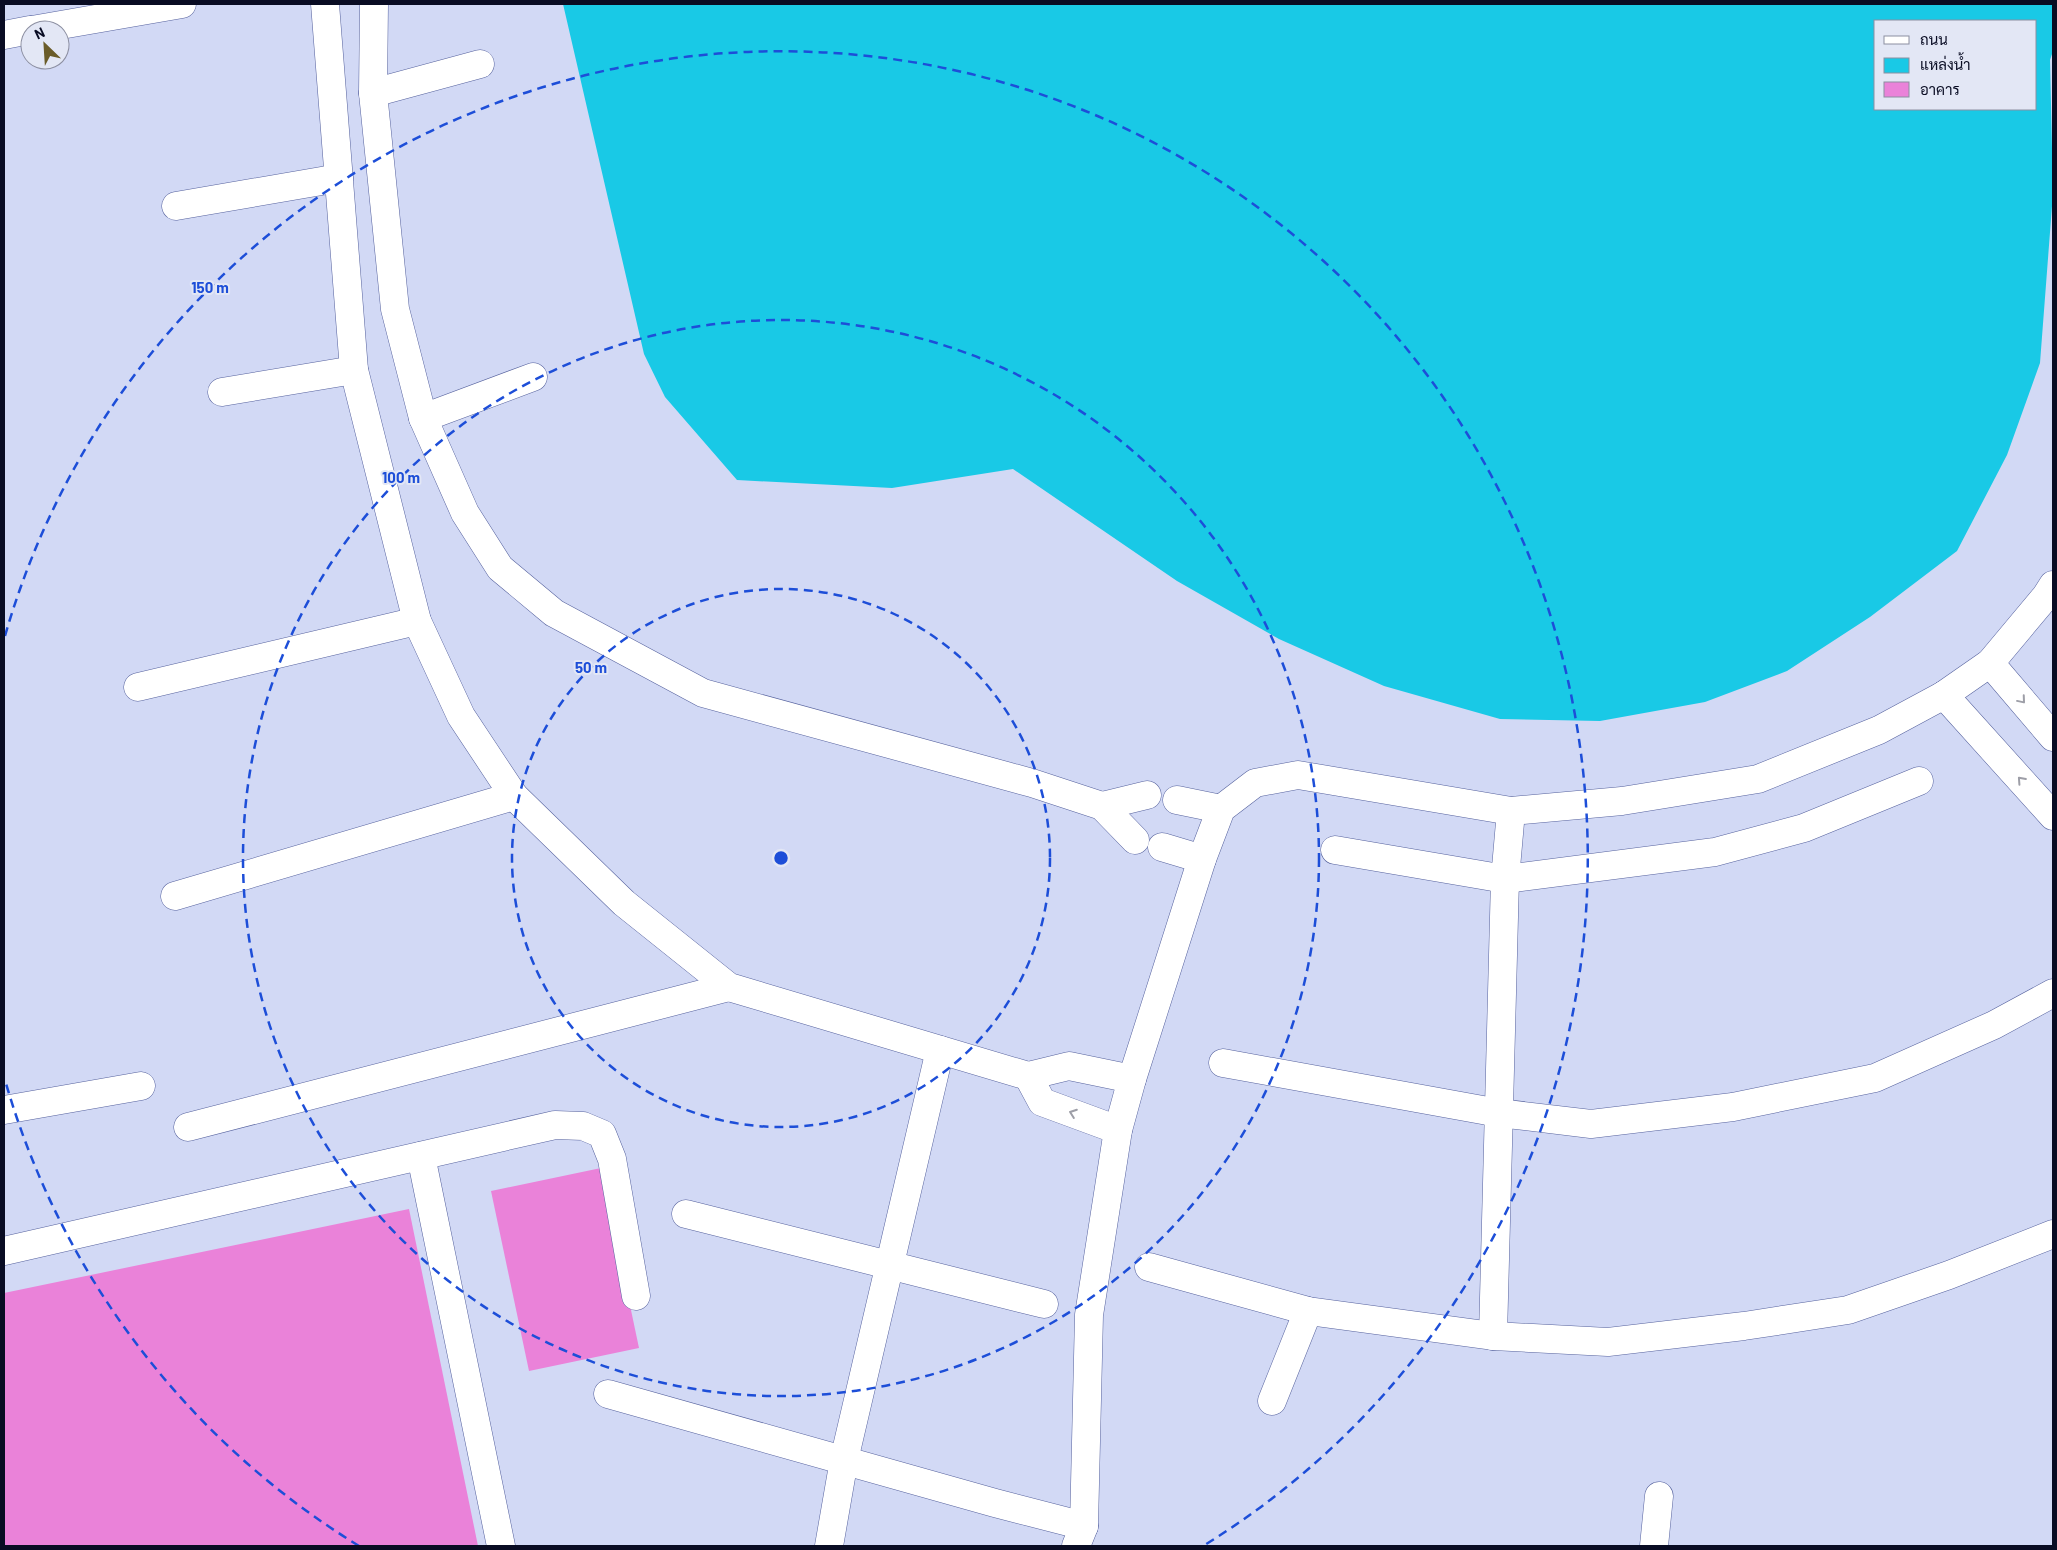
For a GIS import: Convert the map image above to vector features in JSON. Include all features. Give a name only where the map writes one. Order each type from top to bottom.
[{"type":"street","points":[[70,23],[182,4]]},
{"type":"street","points":[[326,4],[354,370],[417,621],[462,716],[514,796],[624,902],[730,987],[1028,1076],[1069,1066],[1132,1079]]},
{"type":"street","points":[[374,4],[373,93],[395,309],[423,418],[465,513],[500,568],[554,613],[703,693],[1032,783],[1102,806],[1135,840]]},
{"type":"street","points":[[4,35],[20,32]]},
{"type":"street","points":[[373,93],[480,64]]},
{"type":"street","points":[[176,206],[339,178]]},
{"type":"street","points":[[222,392],[354,370]]},
{"type":"street","points":[[423,418],[533,377]]},
{"type":"street","points":[[608,1394],[844,1460],[1080,1536],[1089,1315],[1118,1130],[1132,1079],[1202,859],[1221,809],[1255,783],[1298,774],[1511,811],[1622,801],[1758,779],[1879,730],[1944,695],[1990,663],[2053,585]]},
{"type":"street","points":[[138,688],[417,621]]},
{"type":"street","points":[[1990,663],[2053,737]]},
{"type":"street","points":[[1944,695],[2049,802]]},
{"type":"street","points":[[1336,850],[1505,879],[1715,852],[1804,828],[1919,781]]},
{"type":"street","points":[[1102,806],[1148,795]]},
{"type":"street","points":[[175,896],[514,796]]},
{"type":"street","points":[[1177,800],[1221,809]]},
{"type":"street","points":[[1493,1336],[1505,879],[1511,811]]},
{"type":"street","points":[[1162,847],[1202,859]]},
{"type":"street","points":[[188,1127],[730,987]]},
{"type":"street","points":[[1222,1063],[1500,1113],[1591,1124],[1733,1108],[1876,1078],[1994,1025],[2053,993]]},
{"type":"street","points":[[829,1546],[844,1460],[940,1050]]},
{"type":"street","points":[[1028,1076],[1042,1102],[1118,1130]]},
{"type":"street","points":[[4,1110],[141,1086]]},
{"type":"street","points":[[4,1251],[555,1125],[583,1126],[602,1134],[612,1159],[636,1296]]},
{"type":"street","points":[[421,1156],[501,1546]]},
{"type":"street","points":[[686,1214],[1044,1304]]},
{"type":"street","points":[[1149,1267],[1308,1311],[1493,1336],[1608,1342],[1744,1326],[1848,1310],[1949,1275],[2053,1234]]},
{"type":"street","points":[[1272,1401],[1308,1311]]},
{"type":"street","points":[[1654,1546],[1659,1496]]},
{"type":"water","points":[[563,4],[2053,4],[2053,51],[2050,60],[2053,193],[2040,363],[2007,455],[1957,551],[1870,617],[1787,671],[1705,702],[1600,721],[1500,719],[1384,686],[1279,639],[1177,581],[1013,469],[892,488],[737,480],[665,397],[644,354]]},
{"type":"building","points":[[601,1168],[639,1348],[529,1371],[491,1191]]},
{"type":"building","points":[[409,1209],[478,1546],[4,1546],[4,1293]]}]
